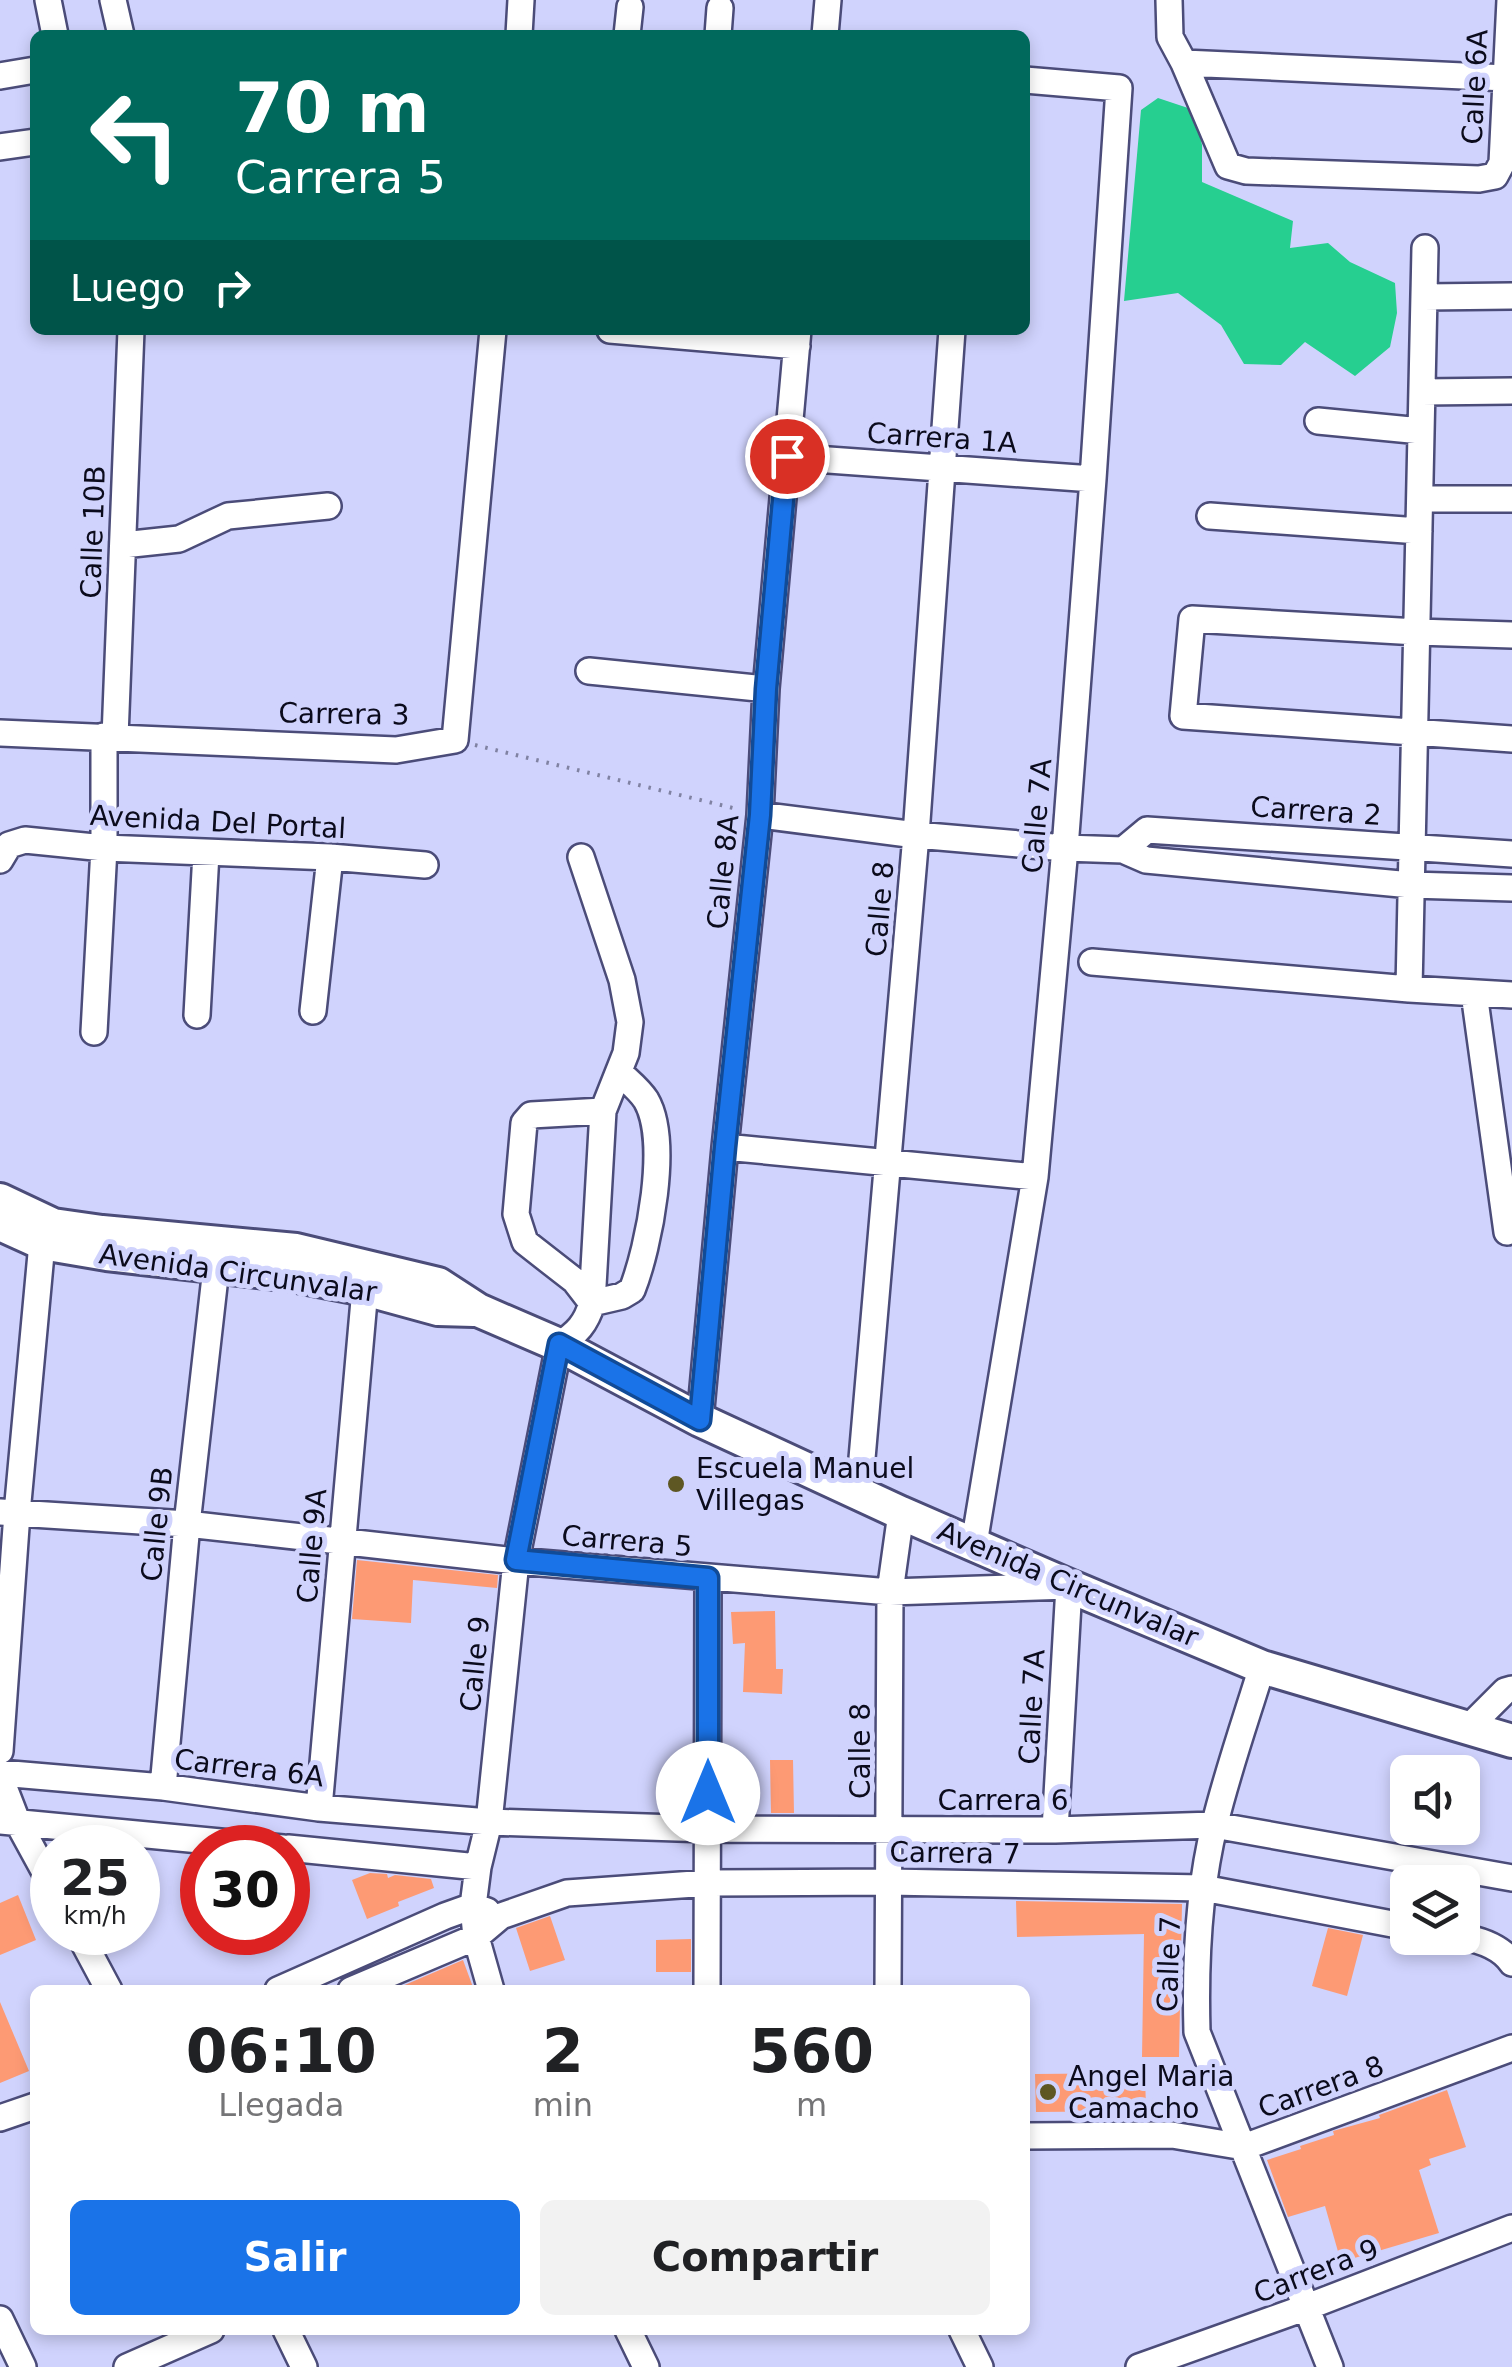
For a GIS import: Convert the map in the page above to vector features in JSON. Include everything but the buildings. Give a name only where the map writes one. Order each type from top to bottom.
[{"type":"main road","name":"Avenida Circunvalar","points":[[0,1200],[54,1225],[296,1250],[438,1284],[478,1310],[559,1344],[700,1420],[1070,1586],[1262,1666],[1512,1741]]},
{"type":"main road","name":"Avenida Circunvalar","points":[[17,1236],[106,1254],[293,1276],[365,1289],[438,1309],[478,1310]]},
{"type":"street","points":[[48,0],[53,30]]},
{"type":"street","points":[[113,0],[120,30]]},
{"type":"street","points":[[519,30],[521,0]]},
{"type":"street","points":[[825,30],[828,0]]},
{"type":"street","points":[[1169,0],[1170,37],[1184,63],[1506,78]]},
{"type":"street","name":"Calle 6A","points":[[1184,63],[1228,166],[1246,171],[1478,179],[1495,176],[1507,138],[1510,0]]},
{"type":"street","points":[[628,30],[630,7]]},
{"type":"street","points":[[718,30],[720,8]]},
{"type":"street","points":[[0,76],[30,71]]},
{"type":"street","name":"Calle 7A","points":[[974,1544],[1035,1177],[1094,479],[1119,88],[1030,80]]},
{"type":"street","points":[[0,147],[30,143]]},
{"type":"street","points":[[1409,989],[1425,248]]},
{"type":"street","points":[[1424,297],[1512,296]]},
{"type":"street","name":"Calle 10B","points":[[94,1032],[123,545],[131,335]]},
{"type":"street","points":[[455,740],[493,335]]},
{"type":"street","points":[[728,335],[798,338]]},
{"type":"street","name":"Calle 8","points":[[859,1493],[916,836],[952,335]]},
{"type":"street","name":"Calle 8A","points":[[700,1420],[760,815],[766,689],[798,338]]},
{"type":"street","points":[[1422,392],[1512,391]]},
{"type":"street","points":[[1318,422],[1421,431]]},
{"type":"street","name":"Carrera 1A","points":[[787,456],[1094,479]]},
{"type":"street","points":[[1420,499],[1512,499]]},
{"type":"street","points":[[123,545],[179,539],[228,516],[328,506]]},
{"type":"street","points":[[1210,516],[1419,531]]},
{"type":"street","points":[[1512,635],[1192,619],[1183,716],[1512,739]]},
{"type":"street","points":[[588,671],[766,689]]},
{"type":"street","name":"Carrera 3","points":[[0,733],[396,750],[455,740]]},
{"type":"street","name":"Carrera 2","points":[[760,815],[916,836],[1123,850],[1146,860],[1411,885],[1512,888]]},
{"type":"street","name":"Carrera 2","points":[[1123,850],[1147,830],[1512,854]]},
{"type":"street","name":"Avenida Del Portal","points":[[4,853],[25,840],[104,848],[424,864]]},
{"type":"street","points":[[197,1015],[206,853]]},
{"type":"street","points":[[313,1011],[330,857]]},
{"type":"street","points":[[559,1344],[576,1334],[587,1320],[592,1303],[603,1111],[626,1052],[630,1022],[622,980],[581,857]]},
{"type":"street","points":[[1092,962],[1512,995]]},
{"type":"street","points":[[1474,993],[1508,1232]]},
{"type":"street","points":[[592,1303],[632,1290],[648,1235],[657,1164],[655,1127],[645,1099],[618,1072]]},
{"type":"street","points":[[592,1303],[575,1281],[525,1242],[516,1214],[524,1123],[530,1115],[603,1111]]},
{"type":"street","points":[[725,1147],[1035,1177]]},
{"type":"street","points":[[0,1750],[17,1236]]},
{"type":"street","name":"Calle 9B","points":[[163,1787],[216,1268]]},
{"type":"street","name":"Calle 9A","points":[[320,1808],[365,1289]]},
{"type":"street","name":"Calle 9","points":[[490,1985],[476,1937],[473,1906],[490,1822],[516,1560],[559,1344]]},
{"type":"street","name":"Carrera 5","points":[[8,1513],[187,1524],[516,1560],[890,1592],[1070,1586]]},
{"type":"street","name":"Calle 8","points":[[888,1985],[890,1592],[901,1513]]},
{"type":"street","points":[[708,1578],[708,1985]]},
{"type":"street","name":"Calle 7A","points":[[1055,1830],[1070,1586]]},
{"type":"street","name":"Calle 7","points":[[1262,1666],[1214,1825],[1195,1974],[1197,2032],[1330,2367]]},
{"type":"street","points":[[1468,1728],[1505,1691],[1512,1689]]},
{"type":"street","points":[[0,1775],[9,1821],[30,1853]]},
{"type":"street","name":"Carrera 6A","points":[[0,1775],[163,1787],[320,1808],[490,1822]]},
{"type":"street","points":[[9,1821],[180,1838]]},
{"type":"street","name":"Carrera 6","points":[[490,1822],[1055,1830],[1214,1825],[1512,1878]]},
{"type":"street","points":[[310,1850],[478,1867]]},
{"type":"street","name":"Carrera 7","points":[[363,1985],[476,1937],[501,1916],[567,1894],[709,1883],[1203,1888],[1390,1923]]},
{"type":"street","points":[[290,1985],[473,1906],[501,1916]]},
{"type":"street","points":[[1480,1942],[1509,1958]]},
{"type":"street","points":[[90,1955],[106,1985]]},
{"type":"street","name":"Carrera 8","points":[[1030,2136],[1172,2135],[1244,2147],[1512,2048]]},
{"type":"street","points":[[0,2118],[30,2108]]},
{"type":"street","name":"Carrera 9","points":[[1140,2367],[1512,2228]]},
{"type":"street","points":[[0,2319],[23,2367]]},
{"type":"street","points":[[127,2367],[200,2335]]},
{"type":"street","points":[[288,2335],[304,2367]]},
{"type":"street","points":[[630,2335],[646,2367]]},
{"type":"street","points":[[964,2335],[980,2367]]},
{"type":"path","points":[[455,740],[760,815]]},
{"type":"green space","points":[[1158,98],[1194,110],[1202,145],[1202,182],[1293,221],[1290,248],[1328,243],[1350,262],[1395,283],[1397,313],[1390,347],[1355,376],[1305,342],[1281,365],[1244,364],[1221,325],[1178,293],[1124,301],[1141,110]]},
{"type":"place","name":"Escuela Manuel Villegas","points":[[676,1484]]},
{"type":"place","name":"Angel Maria Camacho","points":[[1048,2092]]},
{"type":"route","points":[[708,1793],[708,1578],[516,1560],[559,1344],[700,1420],[760,815],[766,689],[787,456]]}]
